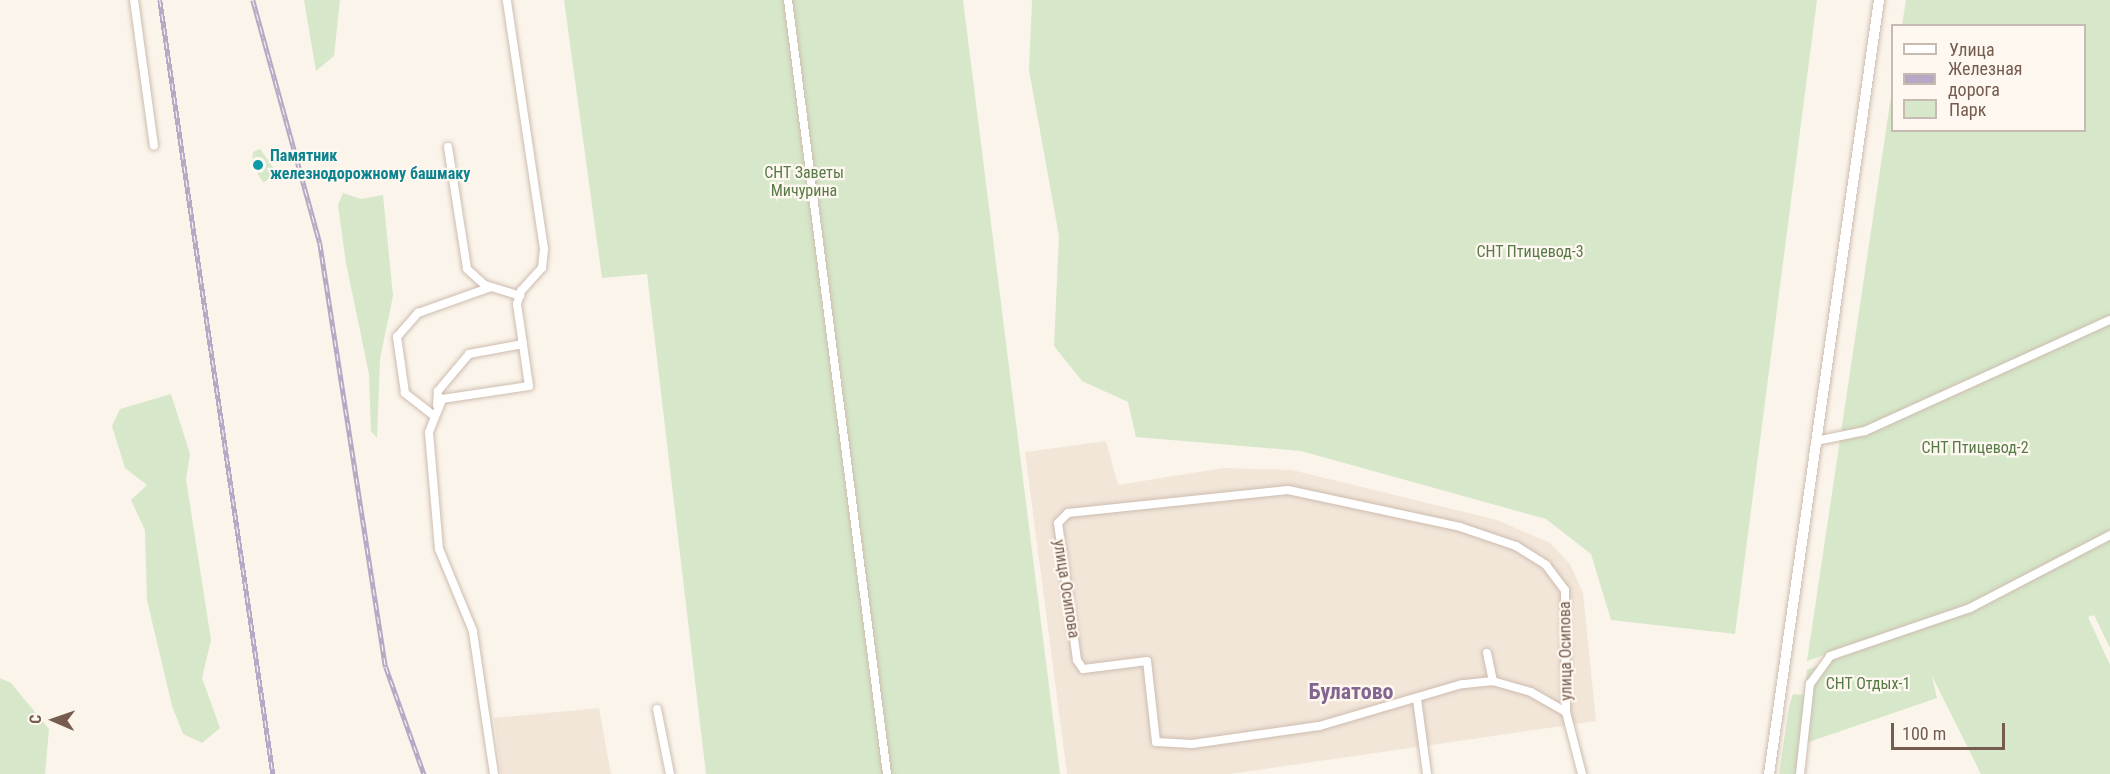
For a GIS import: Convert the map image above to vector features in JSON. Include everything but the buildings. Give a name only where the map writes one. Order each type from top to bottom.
[{"type":"main road","points":[[1769,774],[1879,0]]},
{"type":"street","points":[[134,0],[154,146]]},
{"type":"street","points":[[437,405],[454,395],[529,386],[520,296],[542,268],[544,249],[507,0]]},
{"type":"street","points":[[788,0],[887,774]]},
{"type":"street","points":[[448,147],[460,252],[477,280],[520,296]]},
{"type":"street","points":[[433,415],[405,393],[397,337],[418,313],[491,287]]},
{"type":"street","points":[[1816,441],[1865,431],[2110,320]]},
{"type":"street","points":[[494,774],[476,642],[437,536],[429,455],[438,391],[469,354],[523,344]]},
{"type":"street","name":"улица Осипова","points":[[1566,712],[1532,692],[1493,681],[1319,726],[1192,744],[1156,742],[1146,661],[1087,669],[1077,660],[1058,523],[1068,513],[1288,490],[1332,495],[1493,537],[1546,565],[1565,591],[1566,712],[1582,774]]},
{"type":"street","points":[[1800,774],[1810,684],[1830,656],[1970,608],[2110,535]]},
{"type":"street","points":[[1487,653],[1493,681]]},
{"type":"street","points":[[1417,699],[1427,774]]},
{"type":"street","points":[[657,709],[670,774]]},
{"type":"shaded area","points":[[1106,441],[1118,485],[1223,468],[1292,470],[1497,520],[1550,543],[1570,564],[1583,593],[1596,721],[1230,774],[1067,774],[1025,452]]},
{"type":"shaded area","points":[[599,708],[611,774],[501,774],[494,718]]},
{"type":"green space","points":[[304,0],[340,0],[334,56],[316,71]]},
{"type":"green space","name":"СНТ Заветы Мичурина","points":[[564,0],[963,0],[1060,774],[706,774],[647,274],[602,278]]},
{"type":"green space","name":"СНТ Птицевод-3","points":[[1032,0],[1817,0],[1735,634],[1611,620],[1591,554],[1546,519],[1301,451],[1136,437],[1128,402],[1082,381],[1054,346],[1059,236],[1029,70]]},
{"type":"green space","name":"СНТ Птицевод-2","points":[[1906,0],[2110,0],[2110,531],[1969,605],[1807,661],[1891,97],[1891,132],[2086,132],[2086,24],[1902,24]]},
{"type":"green space","points":[[260,149],[273,167],[272,179],[263,182],[255,170],[265,169],[263,161],[252,163],[253,152]]},
{"type":"green space","points":[[343,193],[361,199],[383,195],[393,296],[380,359],[377,438],[371,431],[369,374],[346,263],[338,205]]},
{"type":"green space","points":[[171,394],[190,454],[186,479],[211,640],[202,678],[220,728],[202,743],[183,734],[172,706],[147,600],[145,530],[131,500],[147,485],[125,468],[112,426],[120,409]]},
{"type":"green space","name":"СНТ Отдых-1","points":[[2110,539],[2110,648],[2094,615],[2088,617],[2110,665],[2110,774],[1981,774],[1932,676],[1937,698],[1800,745],[1797,774],[1779,774],[1789,707],[1793,694],[1804,695],[1807,670],[1910,632]]},
{"type":"green space","points":[[0,678],[11,683],[49,729],[45,774],[0,774]]},
{"type":"railway","points":[[160,0],[273,774]]},
{"type":"railway","points":[[253,0],[320,243],[386,667],[424,774]]},
{"type":"place","name":"Памятник железнодорожному башмаку","points":[[258,165]]},
{"type":"district","name":"Булатово","points":[[1351,692]]}]
